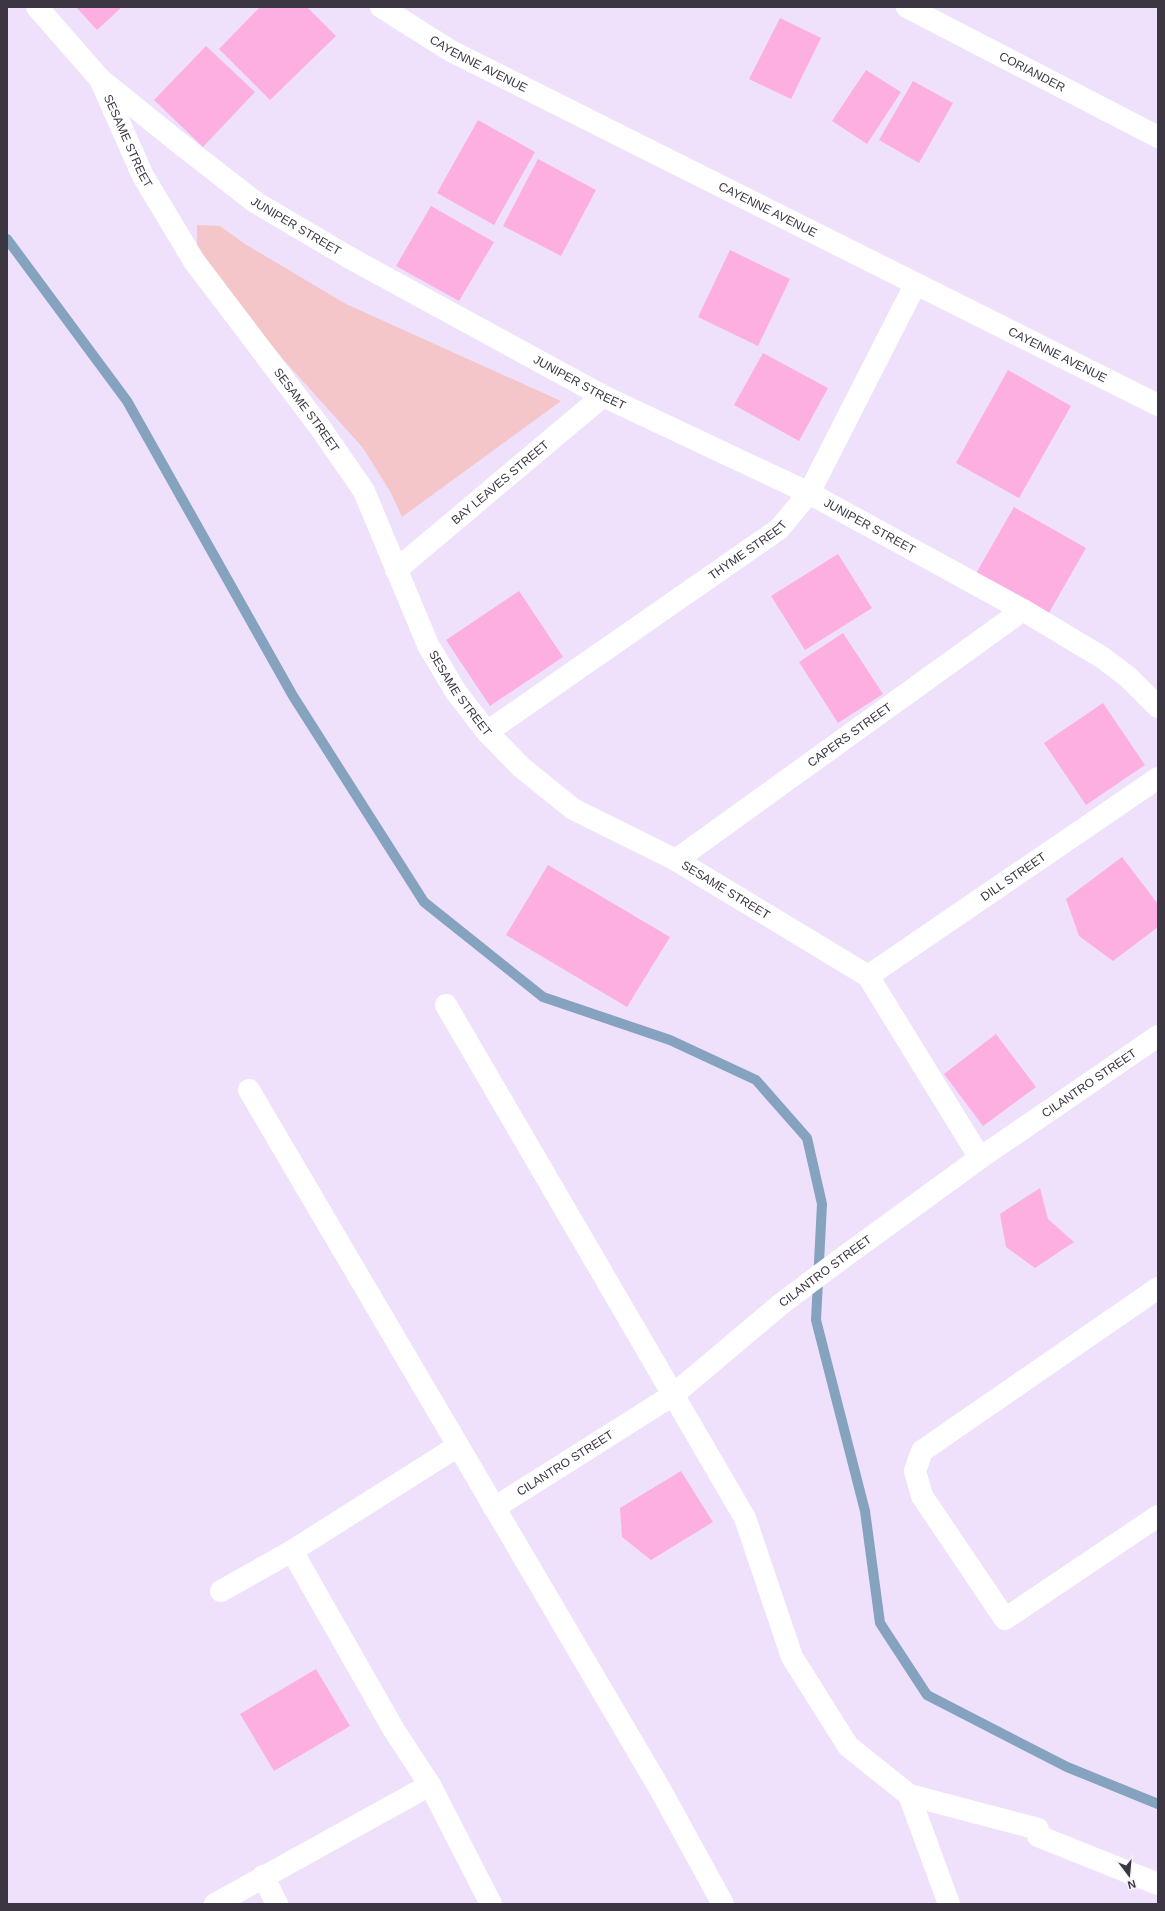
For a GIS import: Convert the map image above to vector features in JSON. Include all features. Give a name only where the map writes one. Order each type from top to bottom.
[{"type":"street","name":"JUNIPER STREET","points":[[37,7],[100,79],[255,202],[350,258],[604,396],[809,493],[1023,610],[1103,658],[1128,678],[1158,706]]},
{"type":"street","name":"CAYENNE AVENUE","points":[[381,7],[452,51],[916,285],[1158,405]]},
{"type":"street","name":"CORIANDER","points":[[907,7],[1158,137]]},
{"type":"street","name":"SESAME STREET","points":[[100,79],[143,176],[194,261],[319,426],[364,491],[428,645],[456,692],[487,732],[521,768],[573,809],[676,860],[868,976],[980,1158]]},
{"type":"street","name":"THYME STREET","points":[[487,732],[779,529],[809,493],[916,285]]},
{"type":"street","name":"BAY LEAVES STREET","points":[[396,570],[604,396]]},
{"type":"street","name":"CAPERS STREET","points":[[676,860],[1023,610]]},
{"type":"street","name":"DILL STREET","points":[[868,976],[1158,778]]},
{"type":"street","points":[[446,1005],[745,1518],[792,1657],[848,1746],[909,1795],[1038,1829],[1038,1836],[1158,1884]]},
{"type":"street","name":"CILANTRO STREET","points":[[494,1508],[673,1395],[782,1304],[837,1262],[980,1158],[1158,1036]]},
{"type":"street","points":[[249,1090],[660,1789],[724,1904]]},
{"type":"street","points":[[1158,1288],[922,1451],[915,1471],[922,1496],[1005,1619],[1158,1516]]},
{"type":"street","points":[[221,1591],[292,1551],[458,1446]]},
{"type":"street","points":[[292,1551],[394,1730],[430,1785],[491,1904]]},
{"type":"street","points":[[215,1904],[263,1876],[430,1785]]},
{"type":"street","points":[[909,1795],[949,1904]]},
{"type":"street","points":[[263,1876],[277,1904]]},
{"type":"shaded area","points":[[197,225],[220,226],[245,244],[346,304],[561,401],[402,517],[391,493],[363,448],[282,358],[230,293],[197,247]]},
{"type":"building","points":[[76,7],[122,7],[97,30]]},
{"type":"building","points":[[260,7],[307,7],[336,36],[270,100],[219,49]]},
{"type":"building","points":[[780,18],[821,38],[791,99],[749,79]]},
{"type":"building","points":[[206,46],[255,92],[203,147],[154,100]]},
{"type":"building","points":[[866,70],[901,92],[867,144],[832,121]]},
{"type":"building","points":[[913,81],[953,103],[919,163],[879,140]]},
{"type":"building","points":[[478,120],[535,152],[494,225],[437,193]]},
{"type":"building","points":[[538,159],[596,190],[561,256],[503,226]]},
{"type":"building","points":[[431,206],[494,242],[459,301],[396,266]]},
{"type":"building","points":[[730,250],[790,279],[758,346],[698,317]]},
{"type":"building","points":[[763,353],[828,388],[799,441],[734,405]]},
{"type":"building","points":[[1008,370],[1071,406],[1019,498],[956,463]]},
{"type":"building","points":[[1014,507],[1086,548],[1046,618],[974,577]]},
{"type":"building","points":[[838,554],[872,608],[805,650],[771,596]]},
{"type":"building","points":[[519,591],[563,657],[490,706],[446,640]]},
{"type":"building","points":[[843,633],[883,694],[838,723],[799,662]]},
{"type":"building","points":[[1103,703],[1145,765],[1086,805],[1044,743]]},
{"type":"building","points":[[1122,857],[1158,904],[1158,927],[1113,961],[1079,936],[1066,899]]},
{"type":"building","points":[[548,865],[670,937],[627,1007],[506,935]]},
{"type":"building","points":[[996,1034],[1036,1087],[983,1126],[944,1074]]},
{"type":"building","points":[[1040,1188],[1048,1219],[1074,1242],[1035,1268],[1006,1247],[1000,1214]]},
{"type":"building","points":[[681,1471],[713,1522],[651,1560],[622,1537],[620,1508]]},
{"type":"building","points":[[316,1669],[350,1726],[274,1771],[240,1714]]},
{"type":"waterway","points":[[7,239],[127,401],[293,696],[424,902],[543,997],[670,1040],[756,1080],[807,1138],[822,1204],[816,1320],[865,1511],[880,1623],[927,1695],[1067,1767],[1158,1804]]}]
